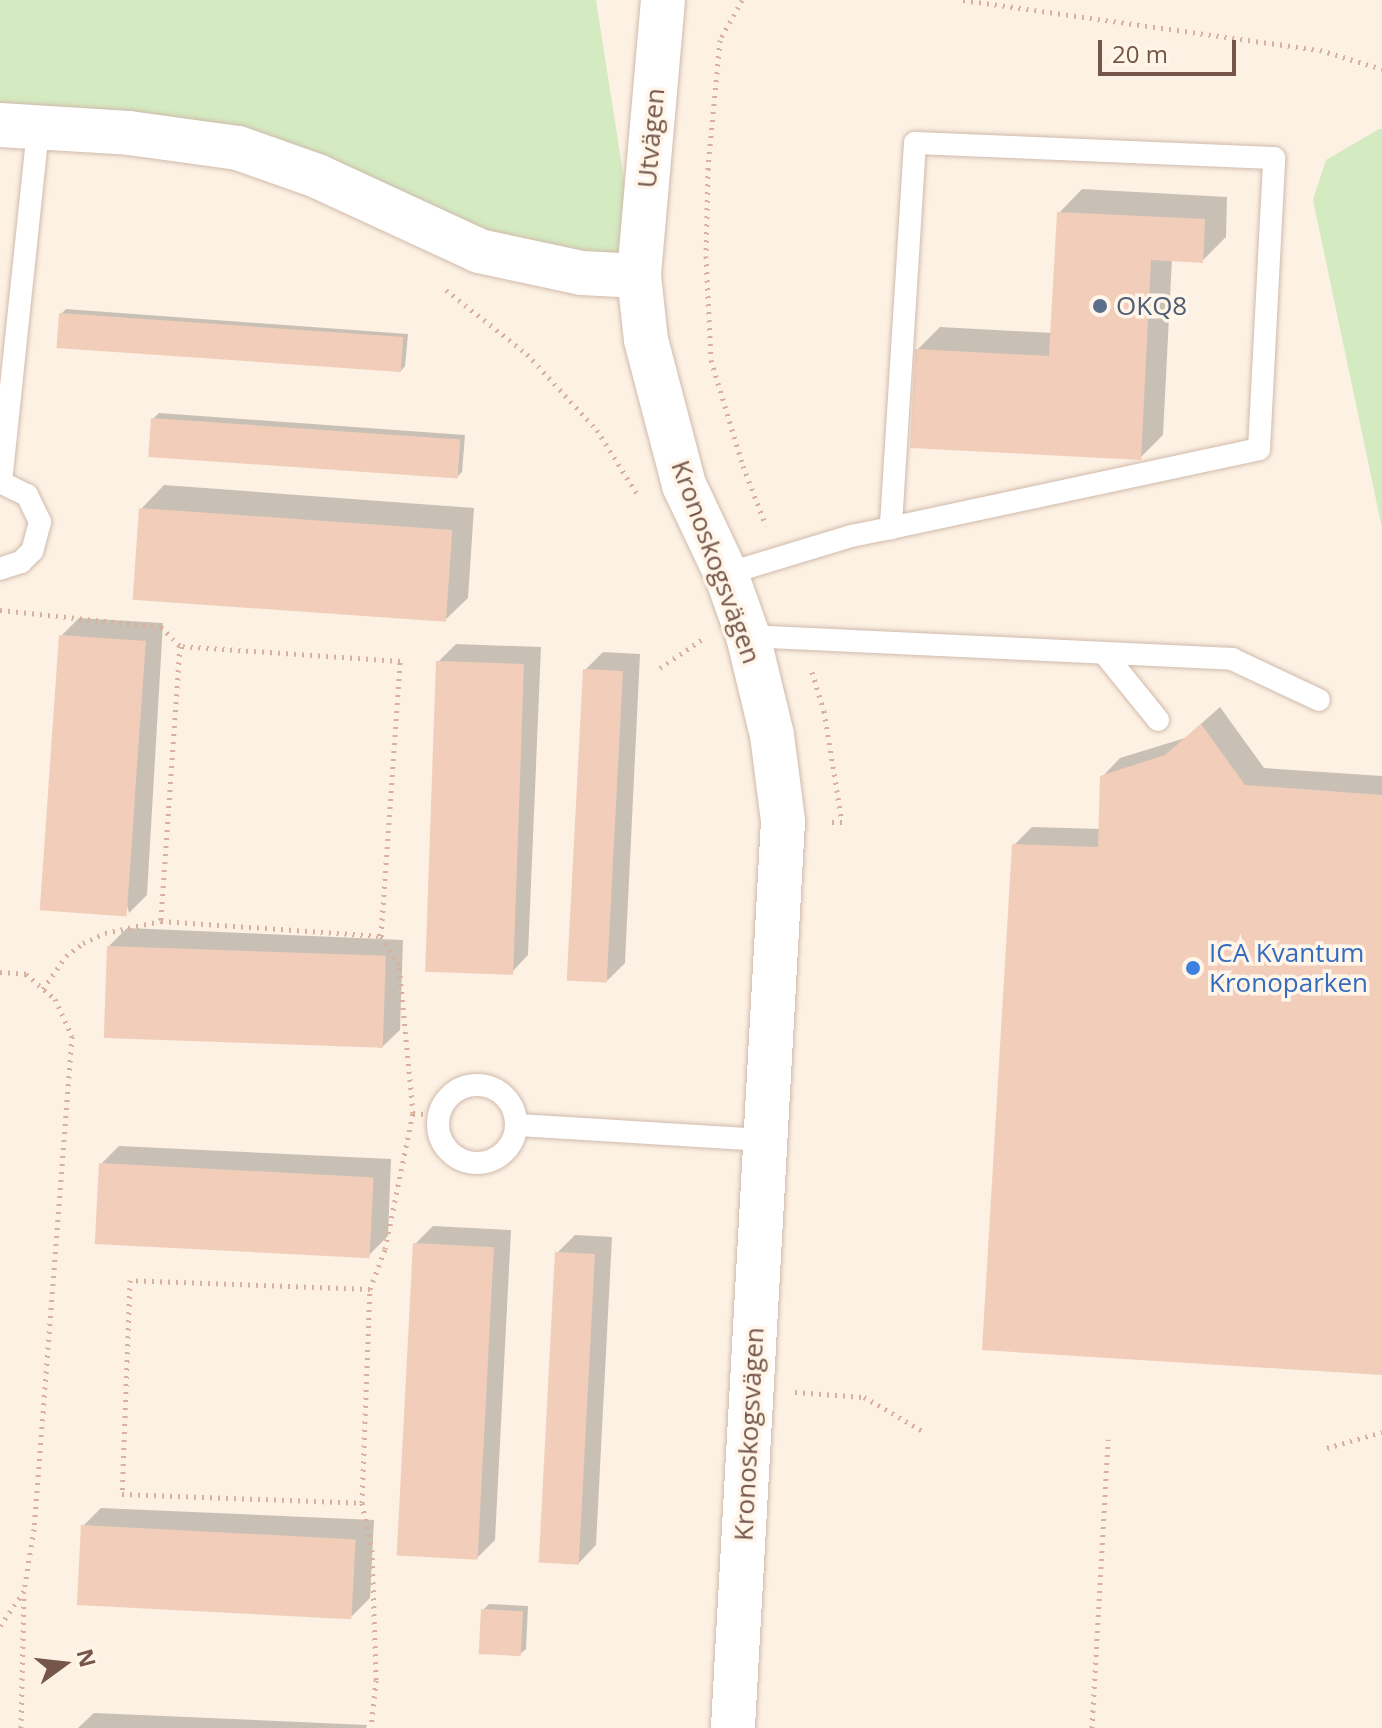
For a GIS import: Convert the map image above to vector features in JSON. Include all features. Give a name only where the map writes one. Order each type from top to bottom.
[{"type":"street","name":"Utvägen","points":[[639,276],[663,0]]},
{"type":"street","points":[[19,127],[129,133],[238,148],[317,176],[479,251],[582,273],[639,276]]},
{"type":"street","name":"Kronoskogsvägen","points":[[639,276],[646,340],[684,485],[726,574],[748,636],[772,735],[783,821],[733,1728]]},
{"type":"lane","points":[[0,569],[21,562],[32,551],[40,522],[36,507],[27,495],[0,482],[19,127]]},
{"type":"lane","points":[[726,574],[851,536],[891,528],[1259,449],[1274,158],[915,143],[891,528]]},
{"type":"lane","points":[[748,636],[1232,659],[1319,700]]},
{"type":"lane","points":[[1104,653],[1158,720]]},
{"type":"lane","points":[[476,1084],[491,1087],[506,1097],[514,1109],[517,1125],[514,1140],[496,1159],[467,1162],[452,1155],[442,1141],[438,1115],[447,1098],[460,1088],[476,1084]]},
{"type":"lane","points":[[517,1125],[765,1140]]},
{"type":"path","points":[[742,0],[720,40],[708,168],[706,256],[711,360],[743,466],[779,557]]},
{"type":"path","points":[[963,0],[1320,50],[1382,69]]},
{"type":"path","points":[[437,284],[527,354],[597,430],[639,497]]},
{"type":"path","points":[[0,610],[161,627],[180,646],[400,661],[381,936],[399,965],[413,1113],[385,1249],[370,1289],[362,1503],[372,1550],[376,1680],[371,1728]]},
{"type":"path","points":[[696,625],[706,654]]},
{"type":"path","points":[[660,668],[702,640]]},
{"type":"path","points":[[161,921],[180,646]]},
{"type":"path","points":[[810,668],[824,711],[842,822]]},
{"type":"path","points":[[43,989],[66,956],[83,943],[105,933],[161,921],[381,936]]},
{"type":"path","points":[[0,972],[26,974],[55,999],[72,1036],[34,1529],[24,1591],[21,1728]]},
{"type":"path","points":[[413,1113],[438,1115]]},
{"type":"path","points":[[362,1503],[122,1494],[125,1402],[130,1280],[370,1289]]},
{"type":"path","points":[[751,1390],[864,1397],[923,1431]]},
{"type":"path","points":[[1327,1448],[1382,1432]]},
{"type":"path","points":[[1092,1728],[1108,1439]]},
{"type":"path","points":[[0,1626],[24,1591]]},
{"type":"green space","points":[[0,0],[596,0],[639,276],[582,273],[317,176],[0,125]]},
{"type":"green space","points":[[1382,129],[1382,528],[1313,200],[1326,160]]},
{"type":"building","name":"OKQ8","points":[[1057,212],[1205,219],[1203,263],[1151,260],[1141,460],[910,448],[915,349],[1049,356]]},
{"type":"building","points":[[59,313],[403,337],[401,372],[57,348]]},
{"type":"building","points":[[151,418],[460,440],[458,479],[148,457]]},
{"type":"building","points":[[139,508],[452,530],[446,622],[133,600]]},
{"type":"building","points":[[59,635],[146,641],[127,916],[40,910]]},
{"type":"building","points":[[436,661],[524,664],[513,975],[425,972]]},
{"type":"building","points":[[583,669],[623,671],[607,983],[567,981]]},
{"type":"building","name":"ICA Kvantum Kronoparken","points":[[1201,724],[1245,785],[1382,795],[1382,1375],[982,1350],[1012,844],[1098,847],[1100,776],[1165,755]]},
{"type":"building","points":[[107,946],[386,956],[383,1048],[104,1038]]},
{"type":"building","points":[[99,1163],[374,1177],[369,1258],[95,1244]]},
{"type":"building","points":[[413,1243],[494,1247],[478,1560],[397,1556]]},
{"type":"building","points":[[555,1252],[595,1254],[579,1565],[539,1563]]},
{"type":"building","points":[[81,1525],[356,1539],[351,1619],[77,1605]]},
{"type":"building","points":[[481,1609],[523,1611],[521,1656],[479,1654]]},
{"type":"place","name":"OKQ8","points":[[1100,306]]},
{"type":"place","name":"ICA Kvantum Kronoparken","points":[[1193,968]]}]
